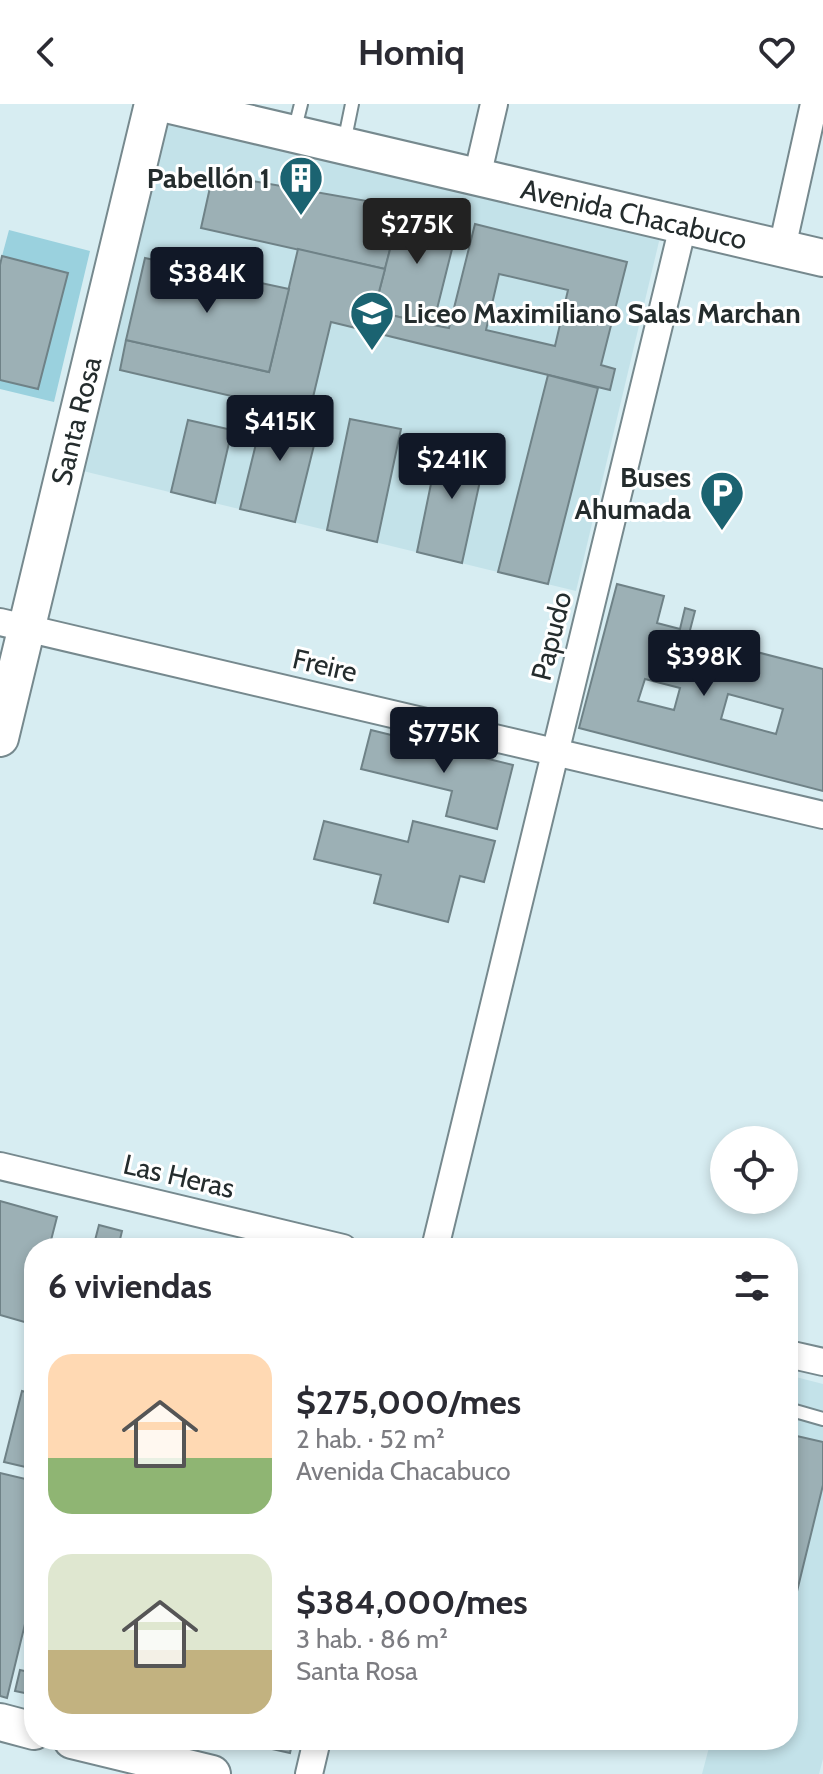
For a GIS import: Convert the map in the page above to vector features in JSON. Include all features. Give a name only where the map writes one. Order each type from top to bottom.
[{"type":"main road","name":"Santa Rosa","points":[[0,738],[13,625],[153,104]]},
{"type":"main road","name":"Avenida Chacabuco","points":[[166,104],[297,119],[343,146],[823,258]]},
{"type":"main road","points":[[0,1722],[24,1728]]},
{"type":"main road","points":[[103,1750],[137,1761],[212,1774]]},
{"type":"street","points":[[477,177],[494,104]]},
{"type":"street","points":[[782,248],[814,104]]},
{"type":"street","name":"Papudo","points":[[437,1238],[683,226]]},
{"type":"street","name":"Freire","points":[[13,625],[823,815]]},
{"type":"street","name":"Las Heras","points":[[0,1166],[301,1238]]},
{"type":"street","points":[[798,1356],[823,1362]]},
{"type":"street","points":[[309,1774],[315,1750]]},
{"type":"lane","points":[[343,146],[352,104]]},
{"type":"lane","points":[[798,1412],[823,1419]]},
{"type":"shaded area","name":"Liceo Maximiliano Salas Marchan","points":[[167,117],[661,233],[576,591],[83,471]]},
{"type":"shaded area","points":[[9,230],[90,251],[54,402],[0,389],[0,380],[38,389],[68,273],[2,256]]},
{"type":"shaded area","points":[[798,1378],[823,1384],[823,1759],[819,1774],[702,1774],[708,1750],[798,1750]]},
{"type":"building","name":"Pabellón 1","points":[[213,174],[401,207],[385,269],[201,228]]},
{"type":"building","points":[[401,207],[459,221],[433,325],[374,311]]},
{"type":"building","points":[[475,224],[627,262],[601,365],[615,369],[610,390],[331,322],[309,414],[120,370],[126,340],[269,372],[298,249],[385,269],[374,311],[449,328]],"holes":[[[499,274],[568,290],[555,346],[486,330]]]},
{"type":"building","points":[[2,256],[68,273],[38,389],[0,380]]},
{"type":"building","points":[[145,258],[289,289],[269,372],[126,340]]},
{"type":"building","points":[[548,375],[598,388],[548,584],[498,572]]},
{"type":"building","points":[[266,403],[321,417],[295,522],[240,509]]},
{"type":"building","points":[[350,419],[401,429],[377,542],[327,530]]},
{"type":"building","points":[[188,420],[232,430],[215,503],[171,492]]},
{"type":"building","points":[[440,440],[487,449],[462,563],[417,552]]},
{"type":"building","points":[[617,584],[664,596],[657,623],[680,629],[685,608],[695,611],[683,657],[735,670],[741,648],[823,669],[823,791],[579,728]],"holes":[[[645,679],[680,688],[674,710],[638,701]],[[728,694],[783,709],[776,734],[721,719]]]},
{"type":"building","points":[[371,730],[513,765],[497,829],[446,816],[452,791],[361,769]]},
{"type":"building","points":[[324,821],[408,842],[413,821],[495,841],[484,882],[460,876],[448,922],[374,903],[381,875],[314,859]]},
{"type":"building","points":[[0,1201],[57,1217],[52,1238],[24,1238],[24,1322],[0,1315]]},
{"type":"building","points":[[99,1225],[122,1231],[120,1238],[96,1238]]},
{"type":"building","points":[[22,1391],[24,1392],[24,1467],[4,1462]]},
{"type":"building","points":[[798,1436],[823,1442],[823,1485],[798,1587]]},
{"type":"building","points":[[0,1473],[24,1479],[24,1628],[7,1698],[0,1696]]},
{"type":"building","points":[[20,1670],[24,1671],[24,1693],[15,1691]]},
{"type":"place","name":"Pabellón 1","points":[[301,217]]},
{"type":"place","name":"Liceo Maximiliano Salas Marchan","points":[[372,352]]},
{"type":"place","name":"Buses Ahumada","points":[[722,532]]}]
